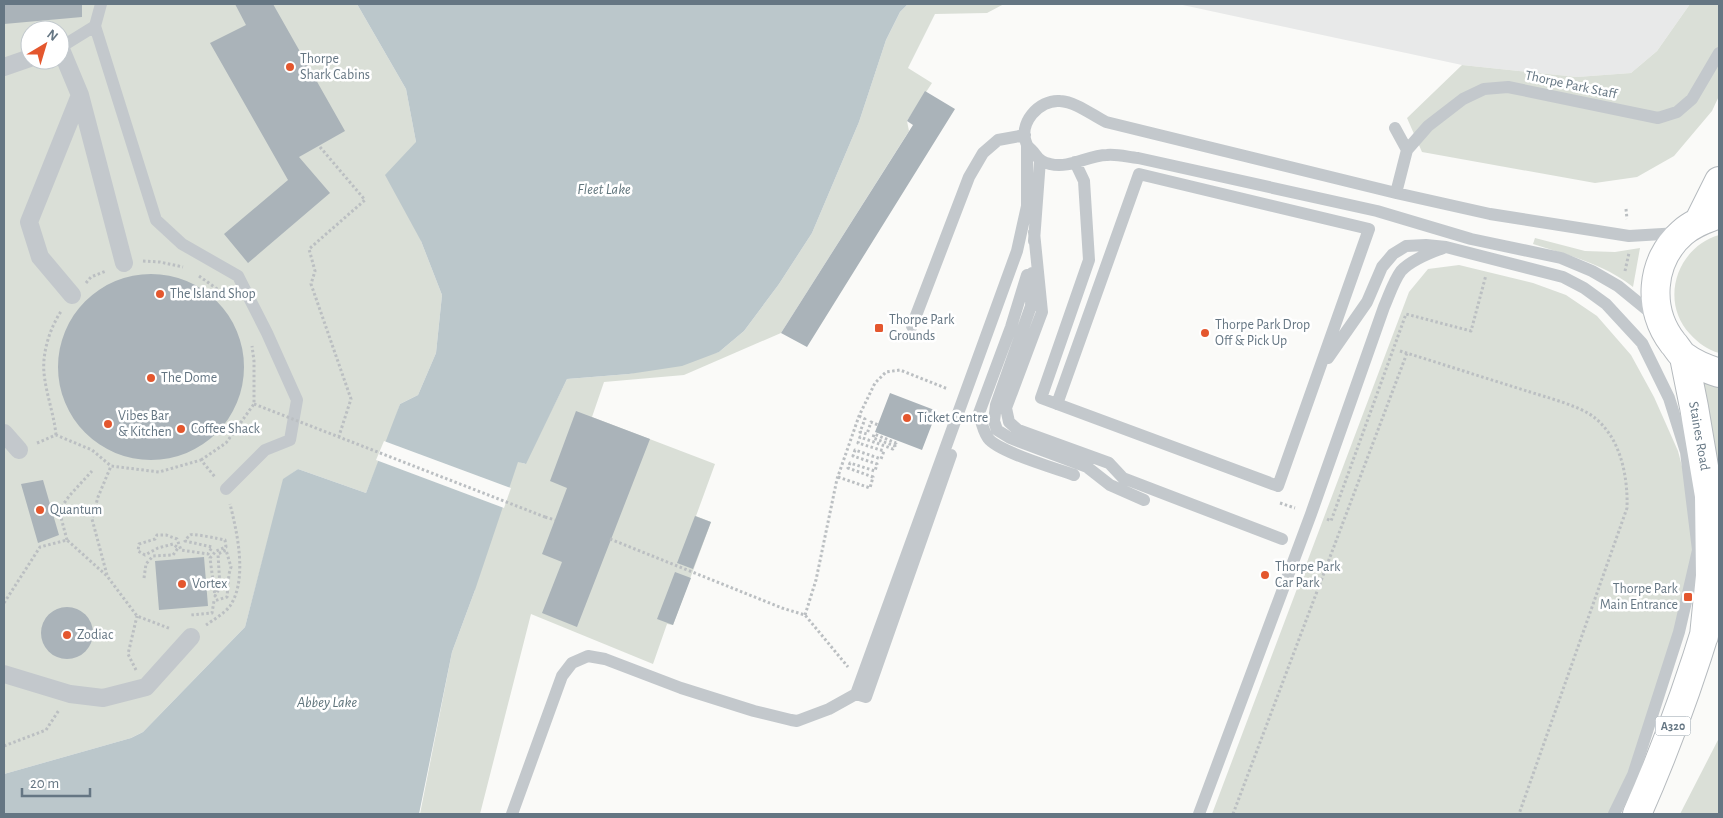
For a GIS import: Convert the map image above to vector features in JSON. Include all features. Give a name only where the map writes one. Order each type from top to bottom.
[{"type":"main road","points":[[1719,181],[1700,223],[1669,247],[1660,263],[1656,281],[1655,300],[1658,318],[1669,338],[1684,356],[1703,368],[1719,373]]},
{"type":"main road","name":"Staines Road","points":[[1684,356],[1709,496],[1710,576],[1704,636]]},
{"type":"main road","name":"Staines Road","points":[[1637,814],[1686,691],[1719,585]]},
{"type":"street","points":[[4,67],[20,61]]},
{"type":"street","points":[[69,70],[80,95],[124,263]]},
{"type":"street","points":[[72,295],[40,257],[29,222],[80,95]]},
{"type":"street","points":[[4,434],[25,448]]},
{"type":"street","points":[[4,674],[70,694],[103,698],[146,686],[191,638]]},
{"type":"lane","points":[[100,4],[95,26],[156,220],[182,244],[238,276],[267,334],[296,400],[290,440],[265,450],[226,489]]},
{"type":"lane","points":[[70,41],[95,26]]},
{"type":"lane","name":"Thorpe Park Staff","points":[[1407,150],[1428,126],[1463,99],[1484,89],[1508,87],[1658,118],[1668,115],[1677,112],[1692,99],[1719,53]]},
{"type":"lane","points":[[512,814],[562,676],[572,663],[588,656],[605,659],[681,688],[754,711],[797,721],[861,696],[1014,285],[1017,251],[1027,206],[1026,124],[1032,114],[1044,104],[1060,101],[1070,103],[1106,122],[1490,214],[1629,236],[1700,223]]},
{"type":"lane","points":[[1395,128],[1407,150],[1396,193]]},
{"type":"lane","points":[[912,326],[970,177],[983,154],[998,140],[1026,140]]},
{"type":"lane","points":[[1026,140],[1040,160],[1057,166],[1106,155],[1138,158],[1377,212],[1471,239],[1561,258],[1592,271],[1618,286],[1658,318]]},
{"type":"lane","points":[[1040,160],[1032,258],[1031,306],[996,405],[994,421],[997,430],[1010,438],[1087,467],[1110,485],[1144,500]]},
{"type":"lane","points":[[1057,404],[1139,174],[1369,230],[1278,486],[1057,404],[1041,398],[1089,260],[1084,181],[1075,162]]},
{"type":"lane","points":[[1034,232],[1042,312],[1006,408],[1009,422],[1018,430],[1109,463],[1123,478],[1282,539]]},
{"type":"lane","points":[[1199,814],[1311,514],[1393,286],[1402,271],[1423,256],[1471,239]]},
{"type":"lane","points":[[1319,371],[1367,302],[1382,267],[1393,254],[1406,246],[1446,247],[1563,277],[1584,288],[1606,304],[1642,343],[1669,398],[1686,452],[1698,550],[1679,632],[1632,775],[1614,814]]},
{"type":"lane","points":[[861,696],[862,675],[1017,251]]},
{"type":"lane","points":[[1032,258],[1011,327],[979,412],[981,424],[988,439],[1001,449],[1074,475]]},
{"type":"path","points":[[320,147],[365,200],[309,249],[316,271],[311,284],[351,399],[339,436]]},
{"type":"path","points":[[1626,209],[1627,220]]},
{"type":"path","points":[[1623,279],[1630,250]]},
{"type":"path","points":[[56,435],[54,414],[44,372],[47,345],[56,318],[72,295],[91,278],[124,263],[139,260],[160,262],[183,266],[190,271]]},
{"type":"path","points":[[1311,514],[1331,521],[1406,314],[1471,331],[1486,275]]},
{"type":"path","points":[[198,276],[230,300]]},
{"type":"path","points":[[25,448],[56,435],[92,450],[111,466],[159,472],[201,460],[226,443],[254,404],[252,345]]},
{"type":"path","points":[[1400,351],[1565,403],[1594,417],[1610,435],[1622,460],[1628,486],[1627,508],[1519,814]]},
{"type":"path","points":[[1233,814],[1407,353]]},
{"type":"path","points":[[806,615],[816,580],[838,477],[860,416],[875,383],[886,372],[900,370],[953,392]]},
{"type":"path","points":[[254,404],[555,520]]},
{"type":"path","points":[[860,416],[865,419],[860,432],[867,434],[871,422],[878,425]]},
{"type":"path","points":[[838,477],[870,488],[873,477],[848,468],[850,463],[874,471],[877,464],[853,456],[855,450],[881,459],[884,451],[858,443],[860,437],[893,449],[895,446],[873,438],[874,434],[896,443],[897,440]]},
{"type":"path","points":[[191,638],[230,606],[240,581],[237,532],[226,489],[201,460]]},
{"type":"path","points":[[107,576],[92,519],[98,497],[111,466]]},
{"type":"path","points":[[92,472],[70,495],[59,510],[67,540],[107,576],[137,616],[191,638]]},
{"type":"path","points":[[144,578],[146,564],[153,556],[173,555],[178,548],[173,544],[158,548],[144,555],[138,551],[139,544],[155,539],[157,535],[166,535],[177,539],[181,550],[208,554],[212,547],[185,541],[194,533],[206,538],[225,540],[226,547],[216,551],[210,558],[215,596],[220,587],[218,554],[226,550],[231,567],[227,596],[214,600],[212,614],[189,616],[191,638]]},
{"type":"path","points":[[4,603],[40,547],[67,540]]},
{"type":"path","points":[[610,540],[782,608],[806,615],[853,672],[862,675]]},
{"type":"path","points":[[137,616],[128,654],[146,686]]},
{"type":"path","points":[[4,740],[5,745],[46,730],[70,694]]},
{"type":"shaded area","points":[[4,4],[357,4],[406,89],[416,142],[421,241],[442,295],[436,353],[418,395],[400,404],[396,416],[525,464],[567,379],[629,374],[719,352],[744,331],[779,284],[812,233],[859,122],[886,40],[900,12],[908,4],[1004,4],[987,13],[935,14],[908,68],[932,83],[907,121],[909,131],[781,333],[684,375],[604,382],[592,417],[715,464],[696,516],[711,522],[673,625],[667,624],[653,664],[531,614],[480,814],[420,814],[452,652],[475,590],[379,461],[366,493],[298,469],[284,479],[245,627],[143,732],[131,738],[4,774]]},
{"type":"shaded area","points":[[1178,4],[1690,4],[1657,51],[1631,73],[1577,77],[1462,65]]},
{"type":"shaded area","points":[[1690,4],[1719,4],[1719,96],[1712,111],[1674,156],[1637,177],[1595,183],[1422,152],[1407,118],[1462,65],[1577,77],[1631,73],[1657,51]]},
{"type":"shaded area","points":[[1719,235],[1719,353],[1703,346],[1690,334],[1681,321],[1674,291],[1683,263],[1692,251],[1704,241]]},
{"type":"shaded area","points":[[1535,238],[1585,251],[1615,252],[1640,248],[1633,287],[1598,266],[1533,244]]},
{"type":"shaded area","points":[[1459,265],[1533,283],[1566,295],[1597,316],[1631,355],[1654,397],[1678,451],[1691,501],[1698,550],[1679,632],[1614,814],[1212,814],[1409,292],[1428,269]]},
{"type":"shaded area","points":[[1700,378],[1719,383],[1719,522]]},
{"type":"shaded area","points":[[1719,738],[1719,814],[1680,814]]},
{"type":"water","name":"Fleet Lake","points":[[357,4],[908,4],[900,12],[886,40],[859,122],[812,233],[779,284],[744,331],[719,352],[682,366],[629,374],[567,379],[526,464],[518,462],[452,652],[419,814],[4,814],[4,774],[131,738],[143,732],[245,627],[283,479],[298,469],[366,493],[400,404],[418,395],[436,353],[442,295],[421,241],[385,175],[416,142],[406,89]]},
{"type":"pier","points":[[384,441],[511,488],[504,508],[376,460]]},
{"type":"building","points":[[4,4],[82,4],[82,17],[20,20],[20,23],[4,24]]},
{"type":"building","points":[[235,4],[273,4],[345,131],[299,157],[330,193],[248,263],[224,234],[288,180],[210,43],[246,25]]},
{"type":"building","points":[[925,91],[955,109],[807,347],[781,333],[913,125],[907,121]]},
{"type":"building","name":"The Dome","points":[[160,274],[187,281],[203,289],[217,301],[229,315],[237,331],[243,349],[243,385],[237,403],[229,419],[217,433],[203,445],[187,453],[169,459],[142,460],[115,453],[99,445],[73,419],[59,385],[58,358],[65,331],[73,315],[99,289],[133,275]]},
{"type":"building","name":"Ticket Centre","points":[[890,393],[937,411],[922,450],[875,432]]},
{"type":"building","points":[[576,411],[650,439],[577,627],[542,613],[562,562],[542,554],[567,488],[550,481]]},
{"type":"building","name":"Quantum","points":[[43,480],[59,535],[38,543],[21,484]]},
{"type":"building","points":[[695,516],[711,522],[693,569],[677,563]]},
{"type":"building","name":"Vortex","points":[[204,557],[208,606],[159,610],[155,561]]},
{"type":"building","points":[[675,572],[691,578],[673,625],[657,619]]},
{"type":"building","name":"Zodiac","points":[[62,607],[72,607],[81,611],[89,619],[93,633],[89,647],[81,655],[72,659],[62,659],[53,655],[45,647],[41,638],[41,628],[45,619],[53,611]]},
{"type":"place","name":"Thorpe Shark Cabins","points":[[290,67]]},
{"type":"place","name":"The Island Shop","points":[[160,294]]},
{"type":"place","name":"Thorpe Park Grounds","points":[[879,328]]},
{"type":"place","name":"Thorpe Park Drop Off & Pick Up","points":[[1205,333]]},
{"type":"place","name":"The Dome","points":[[151,378]]},
{"type":"place","name":"Ticket Centre","points":[[907,418]]},
{"type":"place","name":"Vibes Bar & Kitchen","points":[[108,424]]},
{"type":"place","name":"Coffee Shack","points":[[181,429]]},
{"type":"place","name":"Quantum","points":[[40,510]]},
{"type":"place","name":"Thorpe Park Car Park","points":[[1265,575]]},
{"type":"place","name":"Vortex","points":[[182,584]]},
{"type":"place","name":"Thorpe Park Main Entrance","points":[[1688,597]]},
{"type":"place","name":"Zodiac","points":[[67,635]]},
{"type":"water label","name":"Abbey Lake","points":[[327,702]]}]
